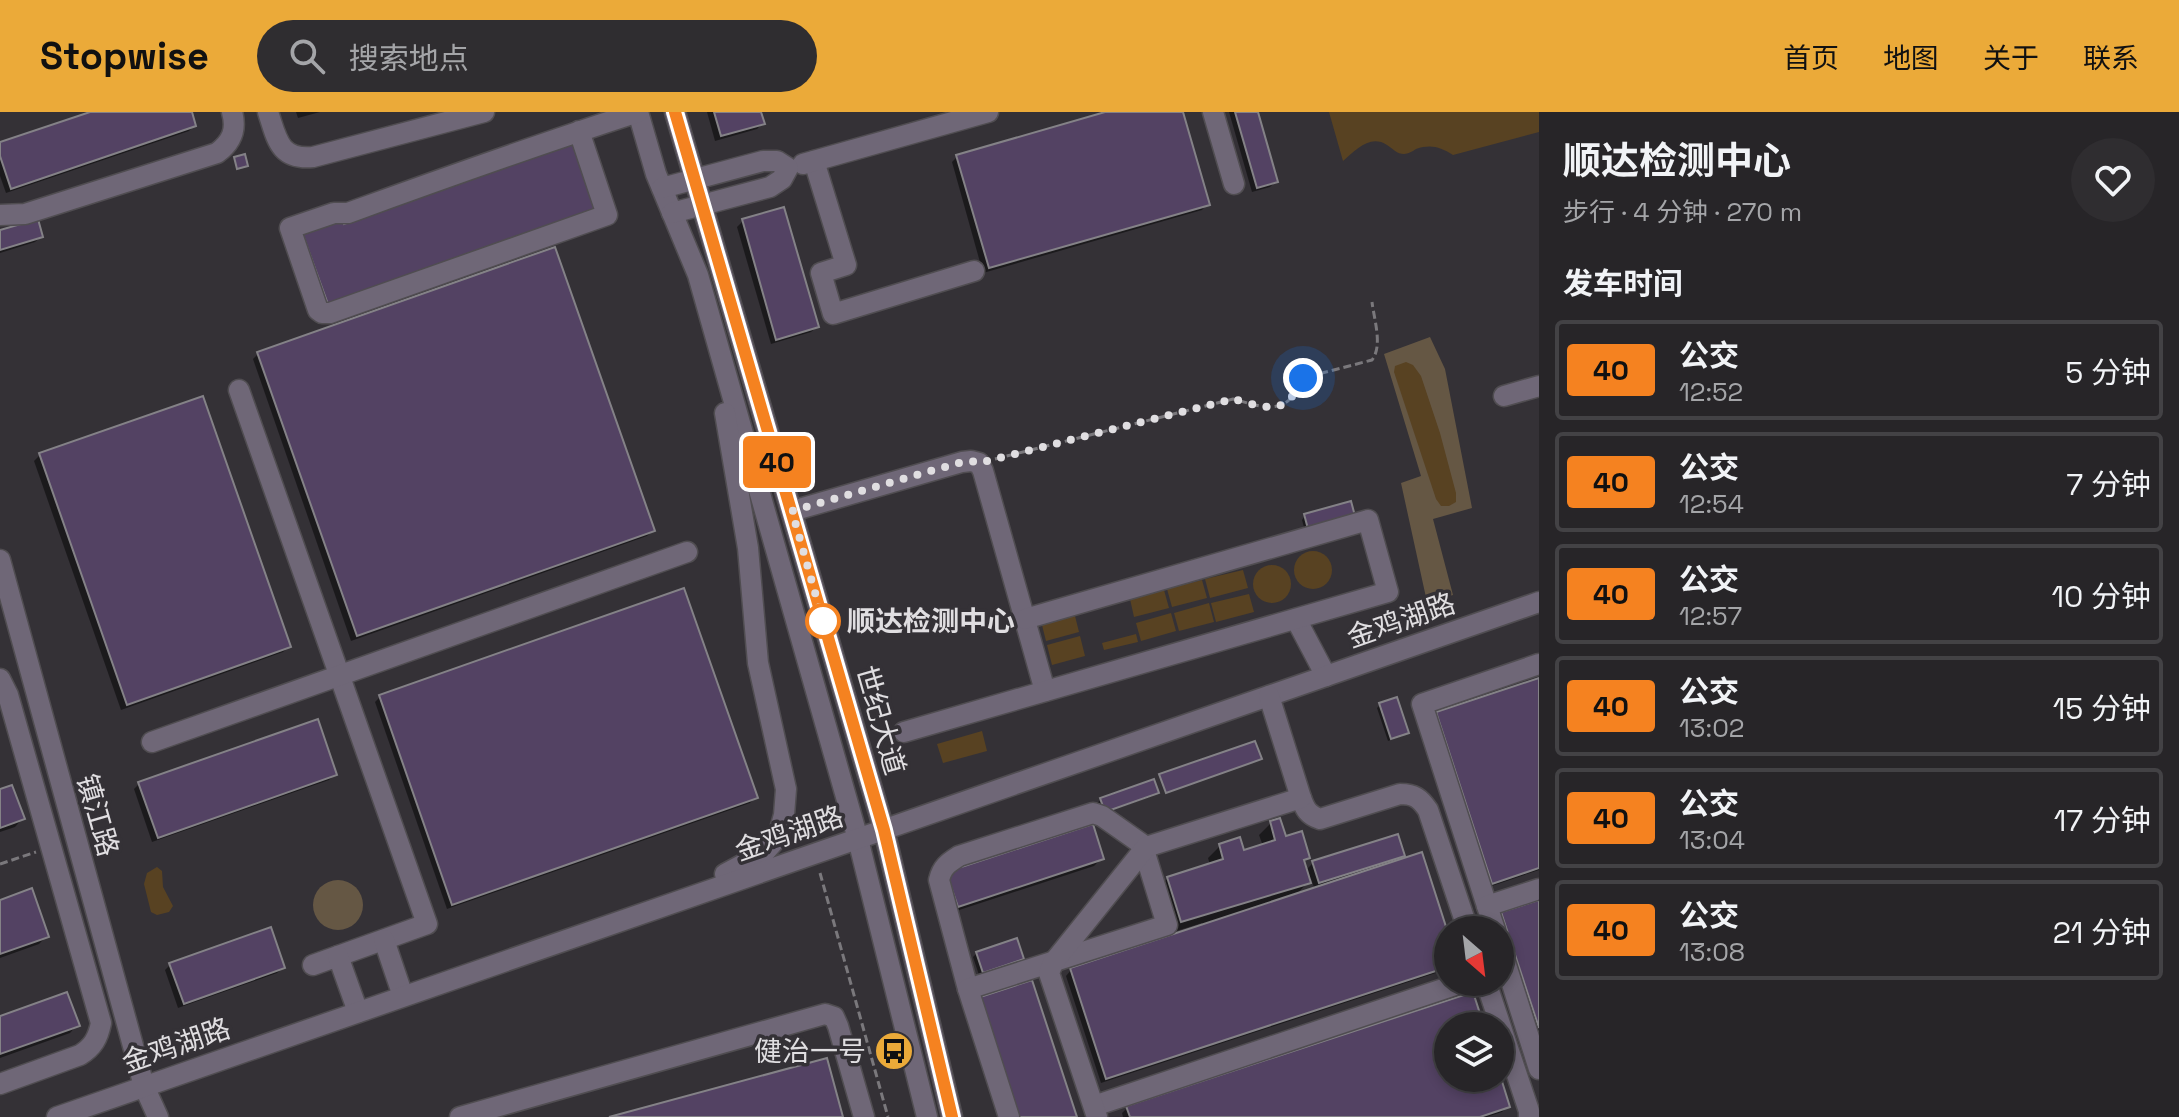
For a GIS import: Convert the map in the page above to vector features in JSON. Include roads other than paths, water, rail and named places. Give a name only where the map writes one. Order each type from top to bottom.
[{"type":"street","points":[[0,215],[25,214],[217,153],[227,146],[232,137],[235,125],[232,112]]},
{"type":"street","points":[[268,112],[284,151],[303,158],[484,112]]},
{"type":"street","points":[[579,131],[607,215],[330,313],[318,310],[290,228],[334,213],[348,213],[579,131],[638,112]]},
{"type":"street","name":"世纪大道","points":[[638,112],[662,188],[698,275],[858,839],[927,1117]]},
{"type":"street","name":"世纪大道","points":[[675,112],[884,830],[952,1117]]},
{"type":"street","points":[[672,213],[770,187],[782,179],[788,168],[988,112]]},
{"type":"street","points":[[1213,112],[1234,184]]},
{"type":"street","points":[[662,188],[763,161],[777,161],[788,168]]},
{"type":"street","points":[[814,161],[846,265],[821,273],[833,314],[974,271]]},
{"type":"street","points":[[670,903],[764,853],[778,837],[786,789],[758,663],[748,548],[738,479],[698,275]]},
{"type":"street","points":[[1504,396],[1539,386]]},
{"type":"street","points":[[239,390],[427,924],[313,965]]},
{"type":"street","points":[[792,511],[962,462],[979,463],[1045,691]]},
{"type":"street","points":[[904,732],[1388,592],[1368,520],[1025,619]]},
{"type":"street","points":[[152,742],[687,552]]},
{"type":"street","name":"镇江路","points":[[0,560],[144,1086],[158,1117]]},
{"type":"street","name":"金鸡湖路","points":[[57,1117],[110,1108],[144,1086],[1538,605]]},
{"type":"street","points":[[1296,619],[1326,676]]},
{"type":"street","points":[[1490,916],[1422,704],[1539,664]]},
{"type":"street","points":[[0,679],[8,695],[101,1023],[98,1037],[80,1055],[0,1084]]},
{"type":"street","points":[[1269,696],[1306,810],[1320,819],[1400,794],[1416,796],[1428,810],[1463,916]]},
{"type":"street","points":[[1301,798],[1145,848],[1053,963],[1049,973],[1095,1111],[1434,992]]},
{"type":"street","points":[[968,989],[1167,925],[1145,848],[1102,816],[1093,813],[959,856],[941,870],[939,880],[968,989],[1009,1117]]},
{"type":"street","points":[[1487,906],[1539,889]]},
{"type":"street","points":[[384,940],[403,996]]},
{"type":"street","points":[[338,956],[358,1012]]},
{"type":"street","points":[[1514,990],[1539,1069]]},
{"type":"street","points":[[1491,996],[1529,1117]]},
{"type":"street","points":[[460,1117],[825,1014],[834,1017],[838,1026],[864,1117]]},
{"type":"place","name":"顺达检测中心","points":[[823,621]]},
{"type":"place","name":"健治一号","points":[[894,1051]]}]
